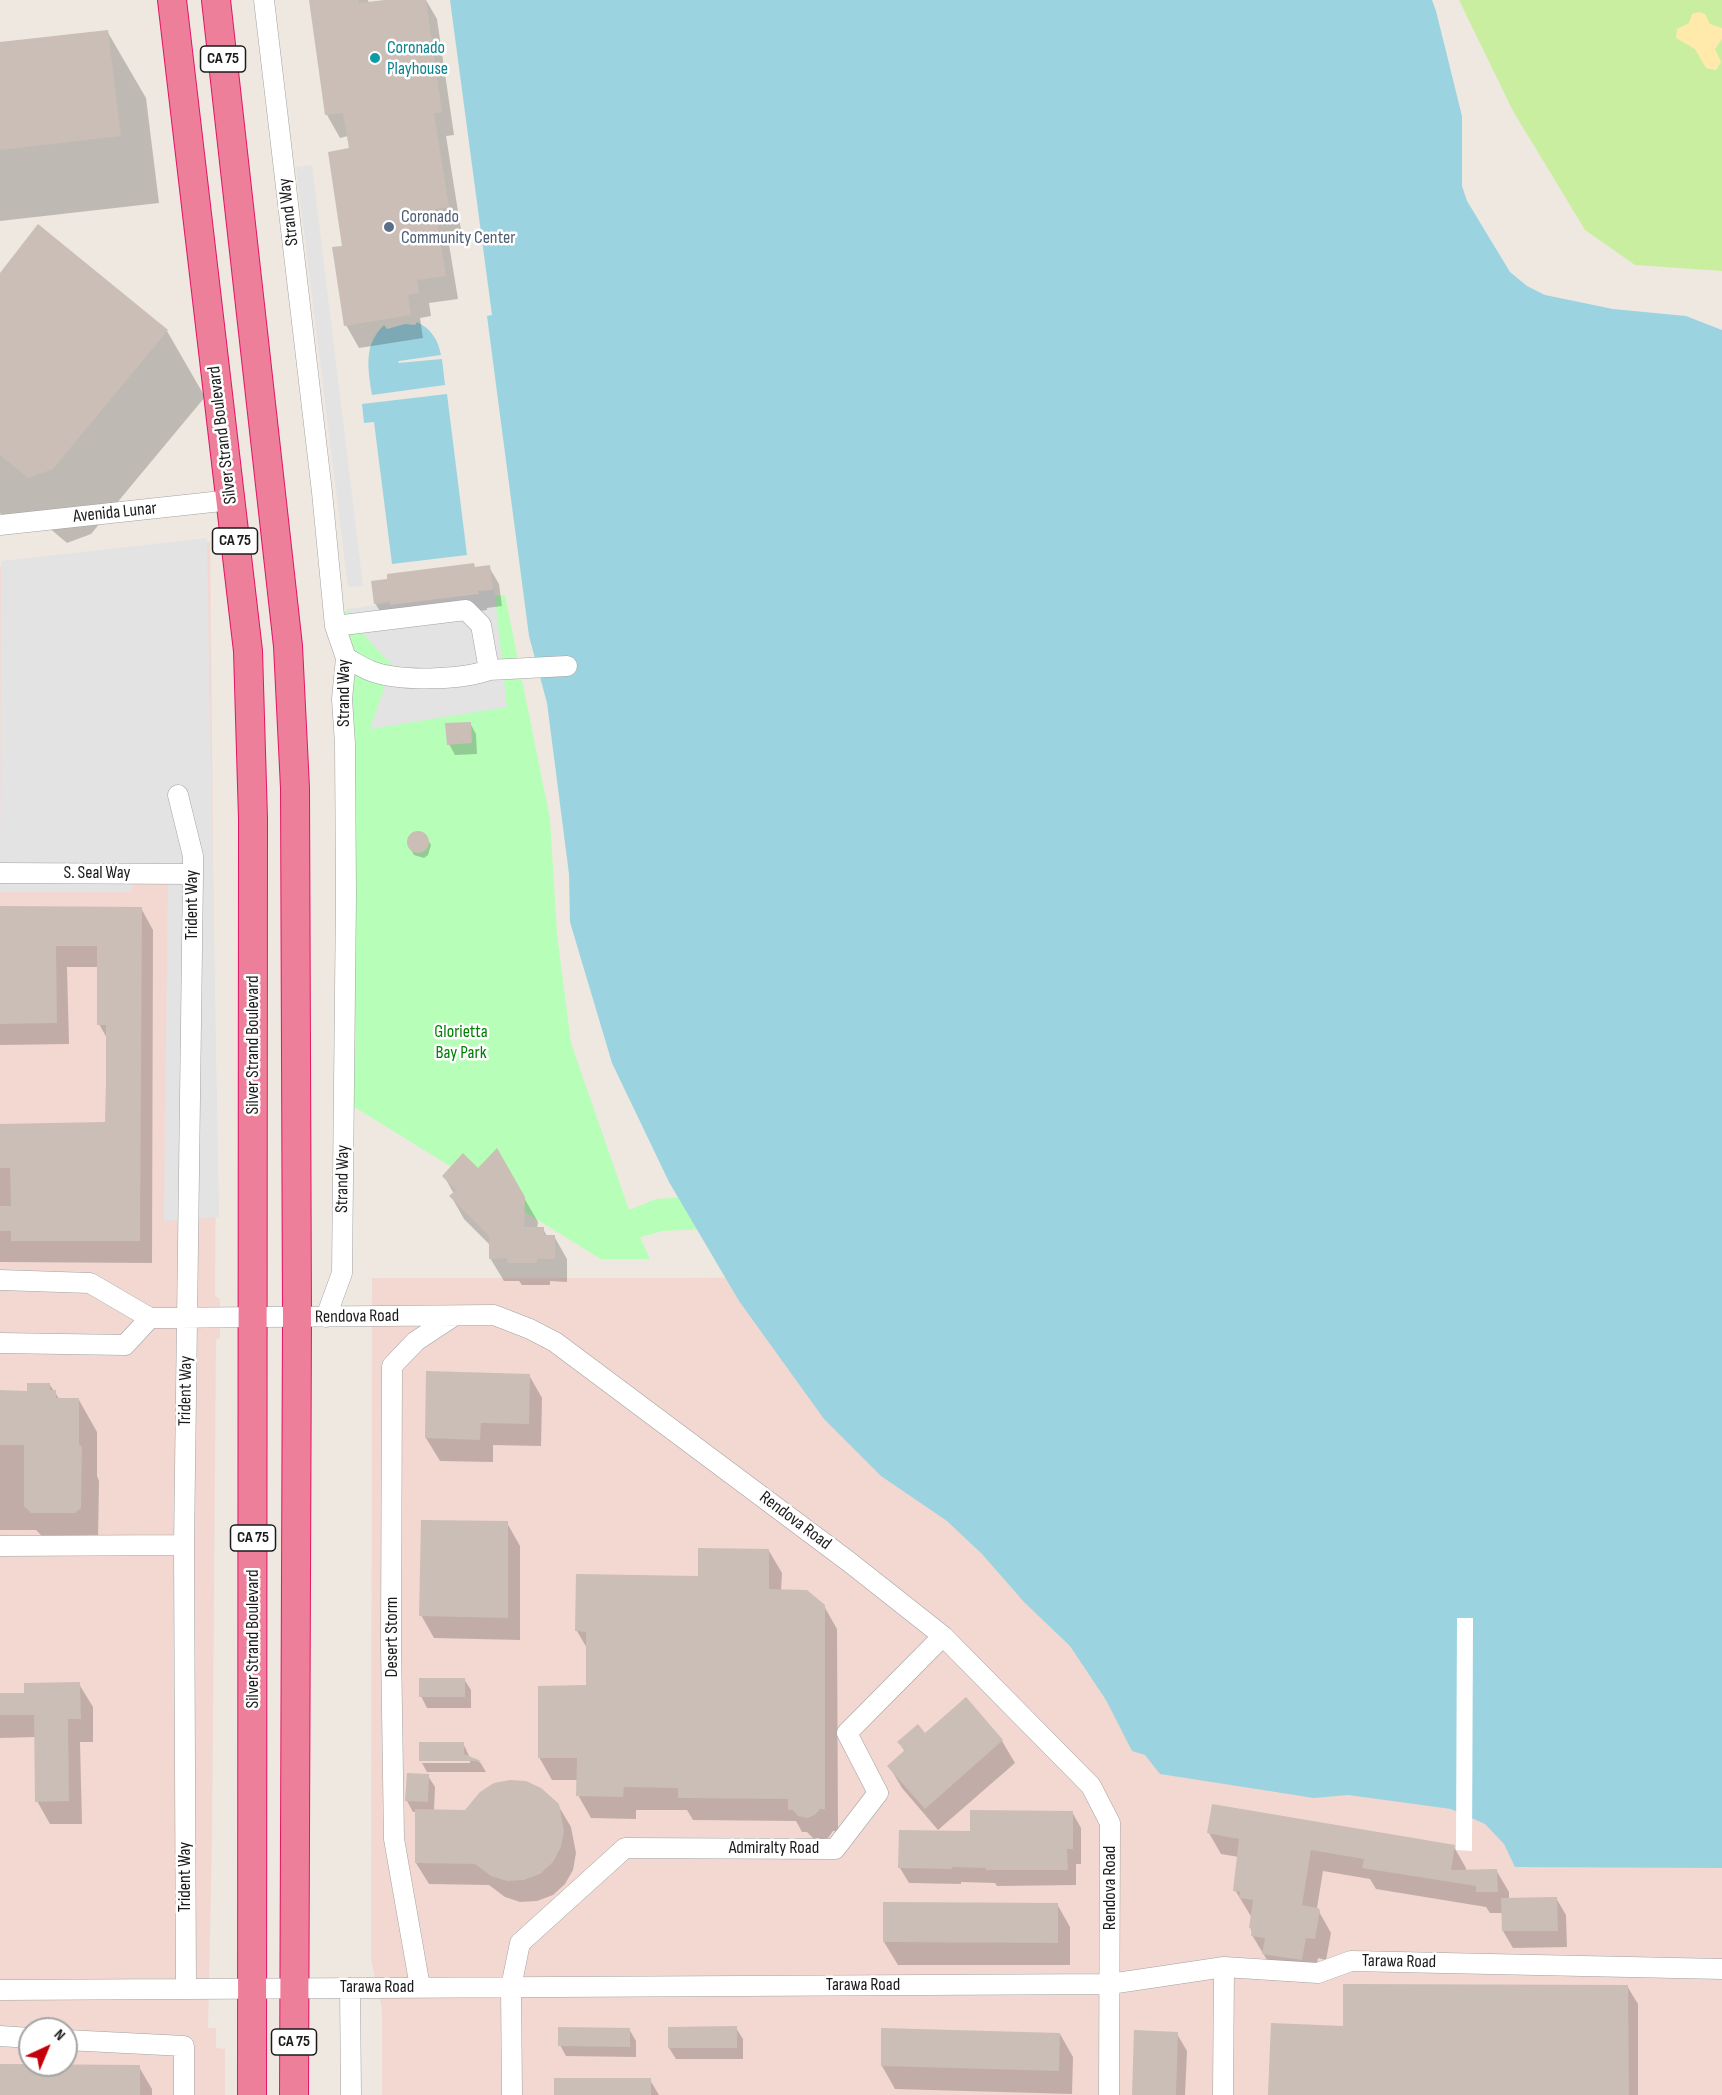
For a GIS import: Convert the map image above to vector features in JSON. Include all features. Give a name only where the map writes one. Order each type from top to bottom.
[{"type":"highway","name":"Silver Strand Boulevard","points":[[172,0],[248,651],[253,808],[252,2095]]},
{"type":"highway","name":"CA 75","points":[[216,0],[288,646],[295,788],[297,1317],[294,2095]]},
{"type":"street","name":"Strand Way","points":[[264,0],[321,480],[335,626],[346,658],[342,699],[345,744],[346,884],[342,1273],[326,1317]]},
{"type":"street","name":"Avenida Lunar","points":[[0,525],[231,500]]},
{"type":"street","points":[[335,626],[466,610],[481,625],[489,670]]},
{"type":"street","points":[[346,658],[373,672],[409,678],[474,675],[489,670],[567,666]]},
{"type":"street","name":"Trident Way","points":[[178,795],[193,856],[184,1545],[186,1989]]},
{"type":"street","name":"S. Seal Way","points":[[0,873],[193,874]]},
{"type":"street","name":"Rendova Road","points":[[0,1280],[90,1283],[150,1318],[494,1315],[555,1342],[848,1561],[943,1636],[1091,1786],[1110,1823],[1109,2095]]},
{"type":"street","name":"Desert Storm","points":[[420,1987],[394,1839],[391,1645],[392,1366],[416,1341],[454,1316]]},
{"type":"street","points":[[0,1343],[125,1345],[150,1318]]},
{"type":"street","points":[[0,1546],[184,1545]]},
{"type":"street","name":"Admiralty Road","points":[[511,1987],[520,1943],[625,1848],[835,1848],[878,1793],[847,1733],[943,1636]]},
{"type":"street","name":"Tarawa Road","points":[[0,1990],[1110,1984],[1224,1967],[1318,1973],[1351,1961],[1722,1969]]},
{"type":"street","points":[[1223,2095],[1224,1967]]},
{"type":"street","points":[[511,1987],[512,2095]]},
{"type":"street","points":[[350,1988],[351,2095]]},
{"type":"street","points":[[0,2037],[18,2038]]},
{"type":"street","points":[[78,2041],[183,2046],[184,2095]]},
{"type":"shaded area","points":[[312,165],[363,586],[348,587],[296,167]]},
{"type":"shaded area","points":[[207,538],[219,1217],[164,1221],[168,876],[135,871],[131,892],[0,892],[1,561]]},
{"type":"shaded area","points":[[210,542],[216,1152],[215,1296],[220,1299],[220,1338],[216,1340],[212,1842],[208,2028],[216,2028],[216,2048],[225,2049],[225,2095],[0,2095],[0,567]]},
{"type":"shaded area","points":[[494,589],[507,707],[370,729],[392,665],[361,632],[347,609]]},
{"type":"shaded area","points":[[1722,1269],[1722,2095],[382,2095],[382,2009],[371,1960],[372,1278],[686,1278]]},
{"type":"green space","points":[[1459,0],[1722,0],[1722,271],[1635,265],[1585,230],[1513,111]]},
{"type":"green space","name":"Glorietta Bay Park","points":[[505,595],[550,819],[557,934],[571,1043],[629,1210],[656,1199],[787,1191],[788,1225],[663,1231],[640,1237],[650,1259],[601,1259],[351,1105],[350,680],[344,611]]},
{"type":"sand","points":[[1699,12],[1705,14],[1710,24],[1722,28],[1722,39],[1715,49],[1721,62],[1716,70],[1706,68],[1695,49],[1676,38],[1677,29],[1689,23],[1692,14]]},
{"type":"water","points":[[450,0],[1432,0],[1462,116],[1462,186],[1467,201],[1510,272],[1527,286],[1545,295],[1613,309],[1686,316],[1722,330],[1722,1868],[1515,1867],[1504,1844],[1485,1824],[1451,1809],[1348,1795],[1314,1798],[1160,1774],[1145,1755],[1132,1751],[1106,1700],[1070,1646],[1024,1602],[982,1554],[947,1521],[881,1476],[824,1419],[739,1301],[669,1182],[612,1063],[570,922],[569,874],[547,703],[529,636],[487,316],[492,315]]},
{"type":"water","points":[[417,322],[433,335],[441,355],[398,363],[442,359],[445,385],[372,395],[369,358],[377,333],[384,325],[387,329],[405,324],[415,325]]},
{"type":"water","points":[[447,394],[467,555],[392,564],[374,422],[364,423],[362,404]]},
{"type":"pier","points":[[1457,1618],[1473,1618],[1472,1851],[1456,1850]]},
{"type":"building","points":[[309,0],[359,0],[359,3],[385,0],[426,0],[442,112],[434,113],[449,207],[435,209],[446,276],[417,280],[419,293],[408,295],[411,315],[344,326],[332,247],[342,246],[328,152],[349,148],[343,113],[325,115]]},
{"type":"building","points":[[108,30],[121,136],[0,150],[0,42]]},
{"type":"building","points":[[38,224],[168,330],[53,469],[28,478],[0,455],[0,273]]},
{"type":"building","points":[[474,563],[475,567],[490,565],[493,590],[478,591],[479,594],[390,605],[390,601],[374,604],[371,581],[387,579],[387,574]]},
{"type":"building","points":[[471,722],[472,743],[447,745],[445,723]]},
{"type":"building","points":[[418,831],[426,834],[429,842],[426,850],[418,853],[410,850],[407,842],[410,834]]},
{"type":"building","points":[[0,906],[142,907],[140,1241],[11,1241],[11,1231],[0,1231],[0,1206],[11,1206],[10,1168],[0,1168],[0,1124],[105,1122],[106,1025],[97,1025],[97,946],[56,946],[57,1023],[0,1024]]},
{"type":"building","points":[[497,1148],[525,1197],[524,1227],[544,1227],[544,1235],[555,1235],[555,1259],[537,1259],[537,1263],[507,1263],[507,1258],[489,1259],[489,1236],[449,1196],[456,1190],[442,1176],[463,1153],[478,1168]]},
{"type":"building","points":[[426,1371],[530,1374],[529,1424],[481,1423],[480,1440],[425,1438]]},
{"type":"building","points":[[27,1383],[50,1383],[50,1390],[56,1390],[56,1398],[79,1398],[79,1444],[82,1447],[81,1508],[75,1513],[31,1513],[24,1506],[24,1445],[0,1445],[0,1390],[27,1391]]},
{"type":"building","points":[[421,1520],[508,1521],[508,1618],[419,1616]]},
{"type":"building","points":[[698,1548],[769,1549],[769,1589],[807,1590],[825,1605],[825,1809],[820,1809],[815,1815],[807,1818],[798,1816],[793,1810],[788,1810],[788,1799],[678,1798],[678,1788],[624,1787],[623,1797],[576,1796],[577,1758],[538,1758],[538,1686],[586,1685],[586,1632],[575,1631],[576,1574],[698,1576]]},
{"type":"building","points":[[419,1678],[465,1678],[465,1697],[419,1697]]},
{"type":"building","points":[[80,1682],[81,1719],[68,1719],[69,1801],[35,1802],[34,1715],[0,1715],[0,1693],[24,1693],[24,1683]]},
{"type":"building","points":[[966,1697],[1003,1740],[925,1809],[887,1766],[905,1750],[897,1742],[918,1724],[925,1733]]},
{"type":"building","points":[[419,1742],[464,1742],[464,1754],[481,1761],[419,1761]]},
{"type":"building","points":[[407,1773],[429,1774],[428,1802],[405,1801]]},
{"type":"building","points":[[510,1780],[526,1781],[541,1788],[559,1804],[564,1831],[561,1847],[553,1862],[540,1874],[524,1880],[507,1881],[491,1876],[475,1864],[415,1863],[415,1809],[465,1810],[480,1792],[494,1783]]},
{"type":"building","points":[[1212,1804],[1455,1845],[1451,1870],[1497,1869],[1498,1892],[1476,1892],[1476,1886],[1362,1868],[1364,1859],[1311,1850],[1302,1905],[1320,1910],[1315,1939],[1306,1938],[1302,1960],[1262,1954],[1265,1938],[1251,1936],[1252,1929],[1249,1928],[1253,1900],[1239,1898],[1240,1892],[1233,1891],[1239,1839],[1207,1833]]},
{"type":"building","points":[[970,1810],[1073,1811],[1073,1849],[1067,1849],[1068,1870],[898,1868],[899,1830],[970,1831]]},
{"type":"building","points":[[1557,1897],[1558,1931],[1502,1931],[1501,1898]]},
{"type":"building","points":[[883,1902],[1058,1903],[1058,1943],[883,1942]]},
{"type":"building","points":[[1343,1984],[1628,1985],[1629,2095],[1268,2095],[1271,2023],[1343,2026]]},
{"type":"building","points":[[737,2026],[737,2048],[668,2048],[668,2027]]},
{"type":"building","points":[[558,2027],[630,2028],[630,2047],[558,2046]]},
{"type":"building","points":[[881,2028],[1060,2033],[1059,2071],[881,2066]]},
{"type":"building","points":[[1134,2030],[1178,2032],[1176,2095],[1132,2095]]},
{"type":"building","points":[[0,2064],[18,2064],[18,2077],[78,2077],[78,2065],[140,2065],[140,2095],[0,2095]]},
{"type":"building","points":[[554,2078],[651,2078],[651,2095],[554,2095]]},
{"type":"place","name":"Coronado Playhouse","points":[[375,58]]},
{"type":"place","name":"Coronado Community Center","points":[[389,227]]}]
